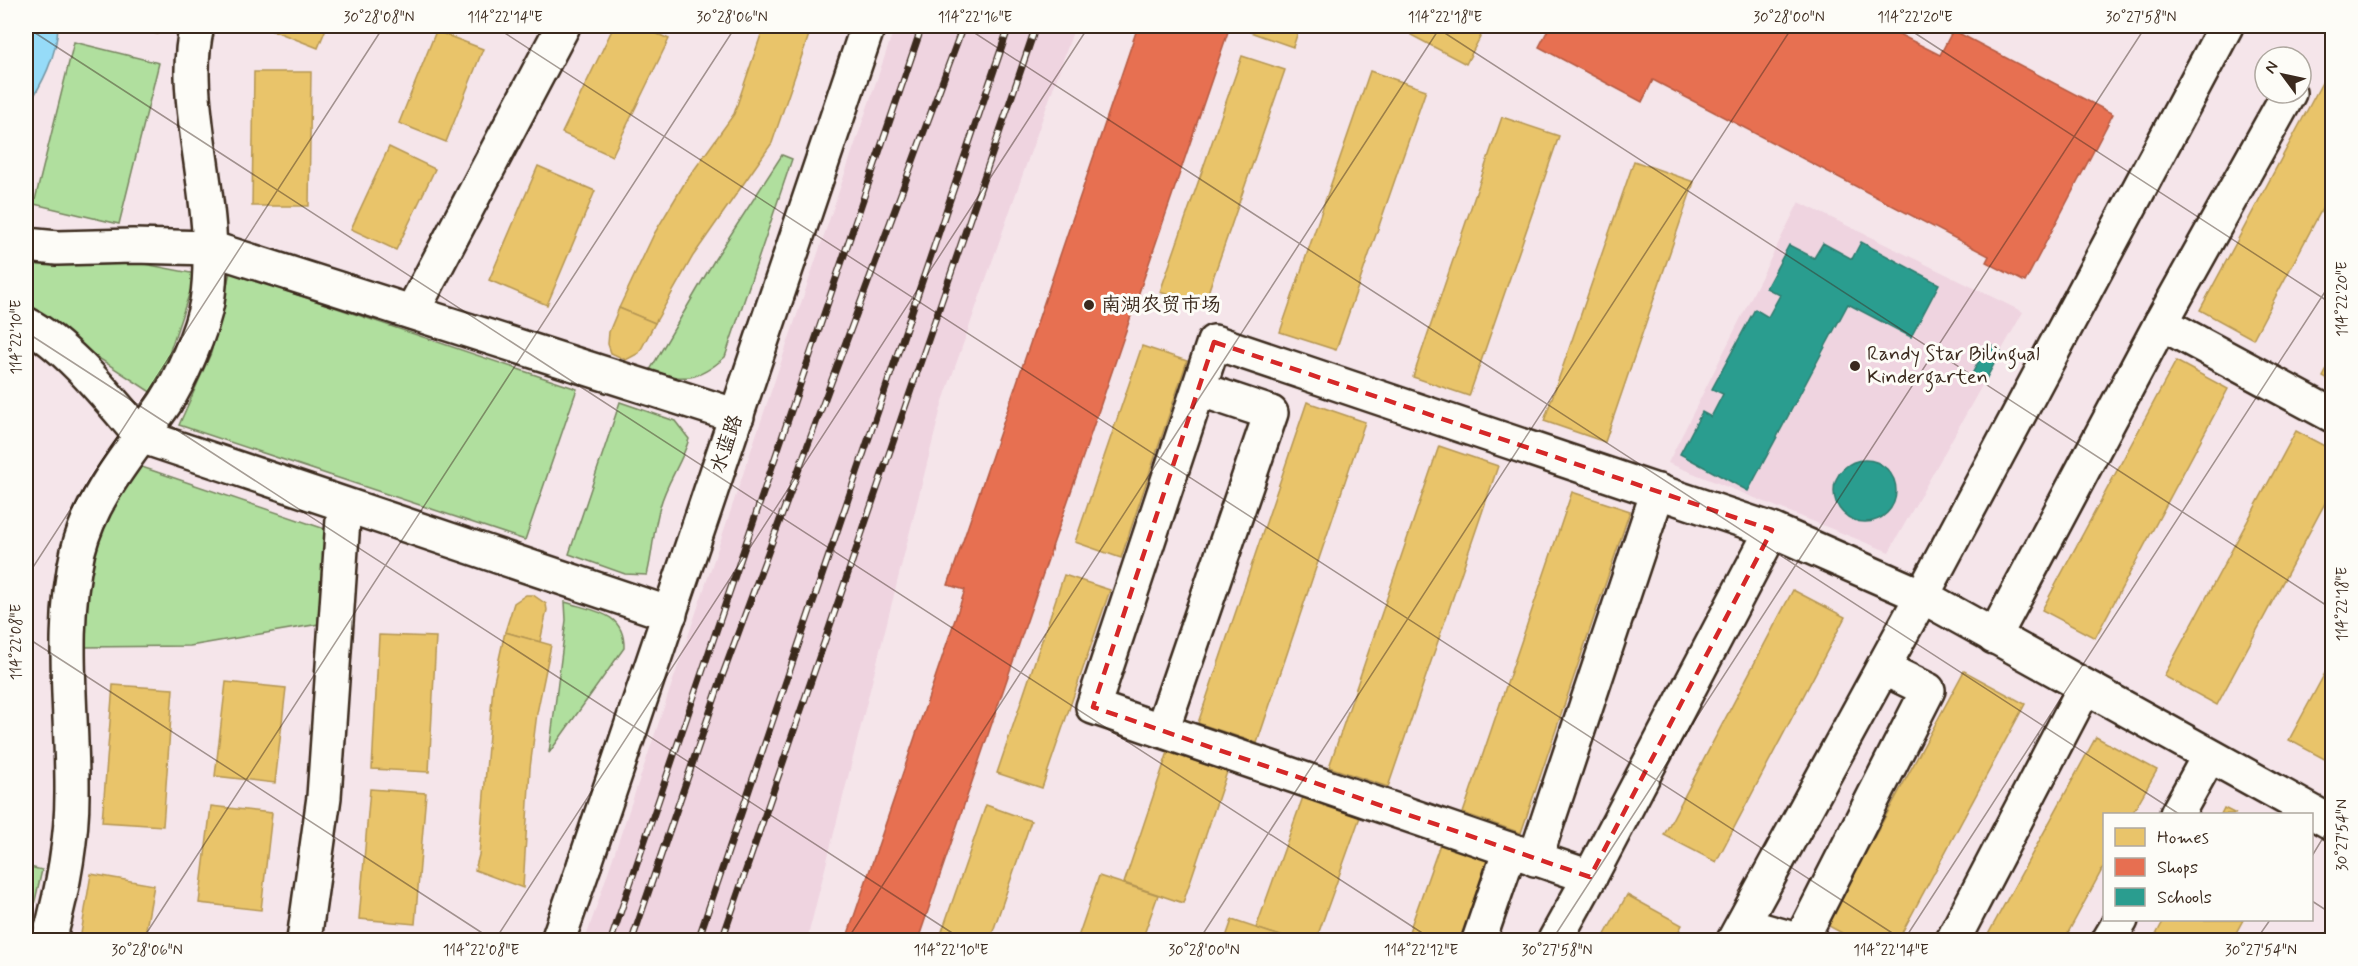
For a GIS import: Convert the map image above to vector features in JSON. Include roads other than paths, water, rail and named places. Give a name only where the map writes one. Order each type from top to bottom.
[{"type":"street","points":[[49,940],[62,891],[73,796],[69,608],[79,549],[98,500],[166,400],[193,347],[207,303],[210,248],[191,85],[193,42],[197,26]]},
{"type":"street","points":[[412,312],[563,26]]},
{"type":"street","name":"水蓝路","points":[[558,940],[868,26]]},
{"type":"street","points":[[1883,668],[1928,690],[1799,940],[1739,933],[1922,596],[2226,26]]},
{"type":"street","points":[[1994,637],[2161,323],[2282,105]]},
{"type":"street","points":[[26,245],[57,248],[134,246],[210,248],[737,416]]},
{"type":"street","points":[[2161,323],[2332,415]]},
{"type":"street","points":[[26,324],[39,331],[92,379],[141,436],[670,614]]},
{"type":"street","points":[[1590,877],[1093,707],[1214,342],[1772,530],[1922,596],[2332,823]]},
{"type":"street","points":[[1162,730],[1271,413],[1199,389]]},
{"type":"street","points":[[1479,940],[1523,854],[1658,491]]},
{"type":"street","points":[[304,940],[324,797],[344,505]]},
{"type":"street","points":[[1555,940],[1772,530]]},
{"type":"street","points":[[1953,940],[2085,687]]},
{"type":"street","points":[[2178,813],[2209,756]]},
{"type":"street","points":[[2109,940],[2120,921]]},
{"type":"water","points":[[26,26],[58,26],[55,48],[48,69],[26,109]]},
{"type":"railway","points":[[611,940],[922,26]]},
{"type":"railway","points":[[632,940],[723,674],[963,26]]},
{"type":"railway","points":[[698,940],[1009,26]]},
{"type":"railway","points":[[722,940],[1036,26]]},
{"type":"place","name":"南湖农贸市场","points":[[1089,305]]},
{"type":"place","name":"Randy Star Bilingual Kindergarten","points":[[1855,366]]}]
